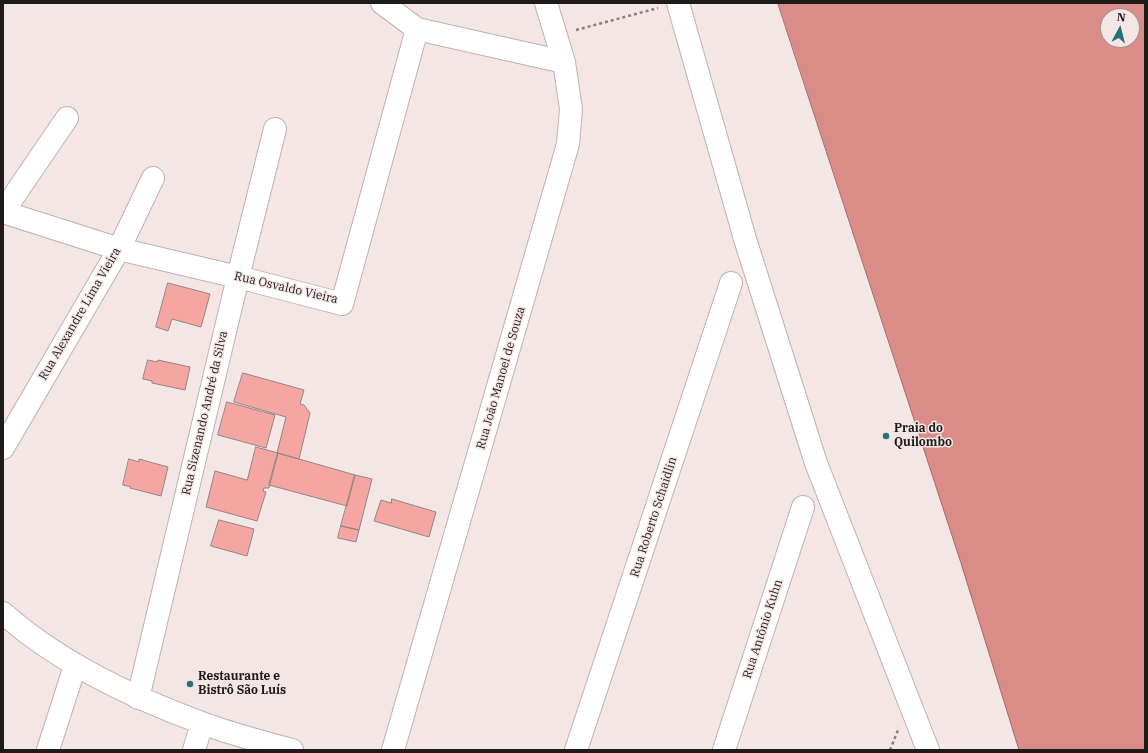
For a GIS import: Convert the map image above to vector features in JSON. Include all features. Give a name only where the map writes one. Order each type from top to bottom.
[{"type":"street","name":"Rua João Manoel de Souza","points":[[394,750],[568,144],[571,109],[564,62],[546,3]]},
{"type":"street","points":[[678,3],[745,239],[816,463],[928,750]]},
{"type":"street","points":[[384,4],[417,29],[564,62]]},
{"type":"street","name":"Rua Osvaldo Vieira","points":[[3,212],[118,249],[238,277],[342,304],[417,29]]},
{"type":"street","points":[[3,212],[67,118]]},
{"type":"street","name":"Rua Sizenando André da Silva","points":[[138,698],[238,277],[275,129]]},
{"type":"street","name":"Rua Alexandre Lima Vieira","points":[[3,448],[118,249],[153,178]]},
{"type":"street","name":"Rua Roberto Schaidlin","points":[[576,750],[731,283]]},
{"type":"street","name":"Rua Antônio Kuhn","points":[[724,750],[803,508]]},
{"type":"street","points":[[3,613],[76,666],[138,698],[202,724],[292,750]]},
{"type":"street","points":[[48,750],[76,666]]},
{"type":"street","points":[[194,750],[202,724]]},
{"type":"path","points":[[556,36],[678,3]]},
{"type":"shaded area","points":[[778,3],[1145,3],[1145,750],[1019,750],[961,563]]},
{"type":"building","points":[[168,283],[210,294],[201,327],[172,319],[168,331],[156,327]]},
{"type":"building","points":[[148,360],[157,362],[158,360],[190,367],[185,390],[152,383],[152,381],[143,379]]},
{"type":"building","points":[[243,373],[304,390],[300,404],[304,405],[310,413],[299,459],[277,453],[286,417],[234,402]]},
{"type":"building","points":[[227,402],[275,415],[266,448],[218,435]]},
{"type":"building","points":[[256,447],[278,453],[269,488],[264,488],[263,491],[266,492],[257,521],[206,507],[215,471],[247,480]]},
{"type":"building","points":[[278,453],[355,475],[347,506],[269,485]]},
{"type":"building","points":[[129,459],[139,462],[139,459],[168,467],[161,496],[123,485]]},
{"type":"building","points":[[355,475],[372,479],[359,530],[341,526]]},
{"type":"building","points":[[392,499],[436,512],[429,537],[374,521],[381,500],[391,503]]},
{"type":"building","points":[[219,520],[254,529],[247,556],[211,546]]},
{"type":"building","points":[[341,526],[359,530],[356,542],[338,538]]},
{"type":"place","name":"Praia do Quilombo","points":[[886,436]]},
{"type":"place","name":"Restaurante e Bistrô São Luís","points":[[190,684]]}]
